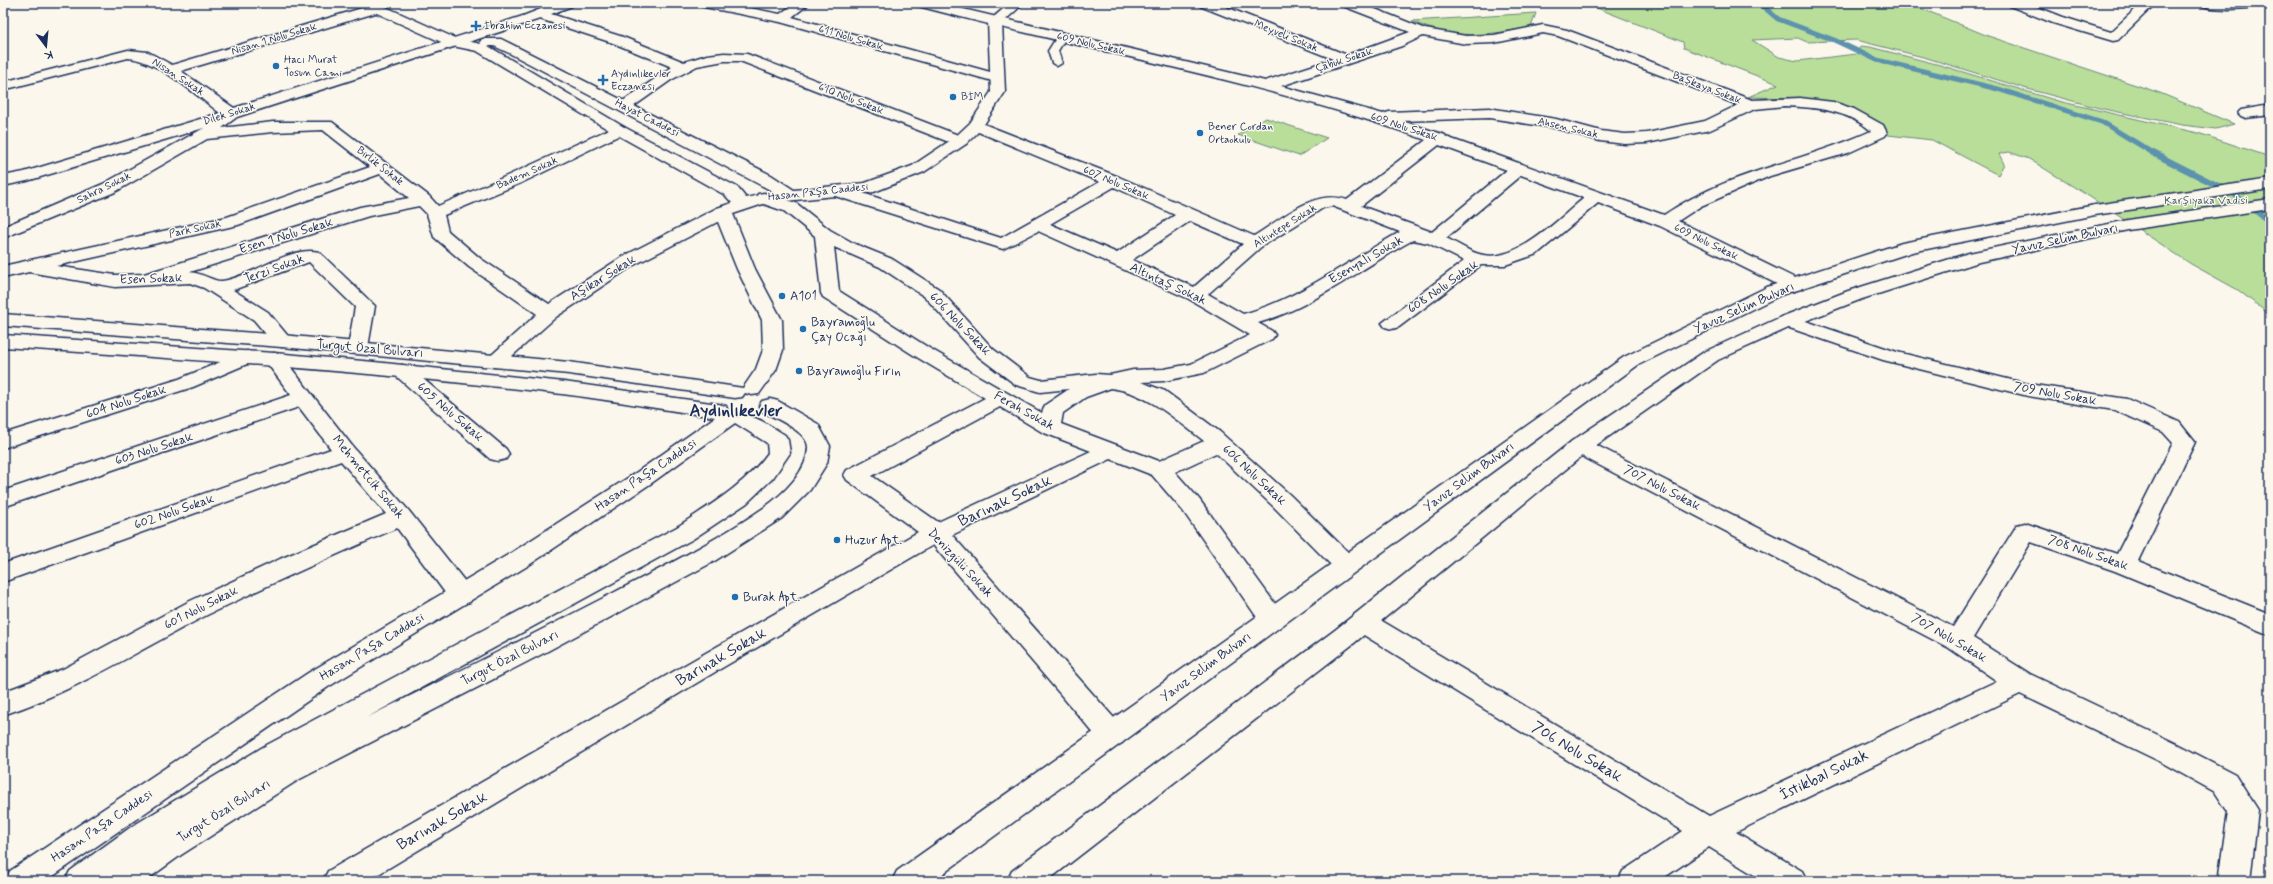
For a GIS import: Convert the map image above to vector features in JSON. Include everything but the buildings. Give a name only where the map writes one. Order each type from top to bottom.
[{"type":"street","name":"Dilek Sokak","points":[[3,181],[28,176],[232,114],[538,14],[567,3]]},
{"type":"street","name":"611 Nolu Sokak","points":[[704,3],[782,18],[996,78]]},
{"type":"street","points":[[782,18],[804,3]]},
{"type":"street","name":"609 Nolu Sokak","points":[[923,3],[996,22],[1266,86],[1379,118],[1439,138],[1666,222],[1794,285]]},
{"type":"street","points":[[996,22],[1018,3]]},
{"type":"street","name":"Meyveli Sokak","points":[[1205,3],[1345,59]]},
{"type":"street","name":"Başkaya Sokak","points":[[1348,3],[1422,32],[1466,40],[1494,39],[1543,29],[1562,33],[1751,105],[1776,101],[1810,102],[1851,112],[1878,128],[1879,133],[1842,150],[1764,173],[1695,202],[1666,222]]},
{"type":"street","points":[[2015,3],[2058,20],[2113,37],[2150,3]]},
{"type":"street","points":[[2204,3],[2229,5],[2254,3]]},
{"type":"street","name":"Hayat Caddesi","points":[[371,6],[453,42],[481,48],[619,130],[732,192],[743,205]]},
{"type":"street","name":"Nisan 1 Nolu Sokak","points":[[170,70],[371,6]]},
{"type":"street","points":[[538,14],[618,40],[684,67]]},
{"type":"street","name":"Hasan Paşa Caddesi","points":[[723,212],[764,198],[868,188],[918,169],[960,140],[976,126],[998,92],[996,78],[996,22]]},
{"type":"street","name":"Çabuk Sokak","points":[[1266,86],[1397,43],[1422,32]]},
{"type":"street","name":"Hayat Caddesi","points":[[453,42],[496,42],[765,179],[790,195]]},
{"type":"street","name":"Nisan Sokak","points":[[3,86],[128,54],[143,55],[170,70],[232,114]]},
{"type":"street","name":"610 Nolu Sokak","points":[[624,106],[668,74],[695,62],[721,56],[742,57],[960,140]]},
{"type":"street","name":"Ahsen Sokak","points":[[1379,118],[1489,113],[1556,124],[1600,136],[1625,139],[1647,138],[1710,125],[1751,105]]},
{"type":"street","points":[[2246,113],[2270,110]]},
{"type":"street","points":[[202,136],[232,114]]},
{"type":"street","name":"Birlik Sokak","points":[[202,136],[272,127],[327,125],[429,206]]},
{"type":"street","name":"607 Nolu Sokak","points":[[976,126],[1113,181],[1255,243]]},
{"type":"street","name":"Badem Sokak","points":[[429,206],[515,179],[619,130]]},
{"type":"street","name":"Sahra Sokak","points":[[3,233],[109,188],[202,136]]},
{"type":"street","points":[[1348,207],[1439,138]]},
{"type":"street","name":"Park Sokak","points":[[3,272],[23,266],[232,221],[382,168]]},
{"type":"street","points":[[1477,260],[1434,239],[1520,168]]},
{"type":"street","points":[[838,191],[1003,244],[1113,181]]},
{"type":"street","name":"Yavuz Selim Bulvarı","points":[[908,881],[1631,361],[1774,291],[1908,247],[2095,210],[2270,184]]},
{"type":"street","name":"608 Nolu Sokak","points":[[1392,323],[1477,260],[1505,260],[1531,250],[1595,197]]},
{"type":"street","name":"606 Nolu Sokak","points":[[764,198],[790,207],[824,234],[849,248],[886,263],[932,293],[986,353],[1023,381],[1040,386],[1096,380],[1127,384],[1158,396],[1219,443],[1346,565]]},
{"type":"street","name":"Altıntepe Sokak","points":[[1196,295],[1255,243],[1318,204],[1332,201],[1434,239]]},
{"type":"street","name":"Yavuz Selim Bulvarı","points":[[1022,881],[1363,622],[1580,446],[1711,356],[1788,321],[1854,295],[1975,257],[2128,225],[2270,204]]},
{"type":"street","points":[[429,206],[440,233],[475,263],[549,313]]},
{"type":"street","name":"Esen 1 Nolu Sokak","points":[[150,278],[366,211],[429,206]]},
{"type":"street","points":[[723,212],[746,269],[772,320],[773,350],[766,370],[752,396]]},
{"type":"street","name":"Aşikar Sokak","points":[[494,361],[549,313],[628,261],[723,212]]},
{"type":"street","points":[[1118,261],[1188,214]]},
{"type":"street","name":"Altıntaş Sokak","points":[[1038,225],[1196,295],[1265,335],[1197,369],[1164,375],[1133,376],[1079,392],[1053,410],[1050,427]]},
{"type":"street","name":"Ferah Sokak","points":[[824,234],[830,293],[922,352],[1050,427],[1160,470],[1191,505],[1272,619]]},
{"type":"street","name":"Esenyalı Sokak","points":[[1241,321],[1267,314],[1295,302],[1373,254],[1411,234],[1434,239]]},
{"type":"street","name":"Terzi Sokak","points":[[219,289],[304,257],[313,256],[365,306],[358,347]]},
{"type":"street","name":"Esen Sokak","points":[[23,266],[115,281],[192,277],[219,289],[261,316],[278,350]]},
{"type":"street","name":"Turgut Özal Bulvarı","points":[[3,320],[278,350],[402,371],[564,388],[730,417],[777,440],[779,453],[765,473],[739,497],[671,541],[517,626],[273,755],[142,836],[81,881]]},
{"type":"street","name":"709 Nolu Sokak","points":[[1788,321],[1890,356],[2020,388],[2120,404],[2171,428],[2184,442],[2124,565]]},
{"type":"street","name":"Turgut Özal Bulvarı","points":[[3,341],[247,357],[278,350],[358,347],[569,368],[752,396],[810,429],[820,446],[816,463],[802,486],[774,512],[697,560],[535,646],[288,771],[170,845],[120,881]]},
{"type":"street","name":"Mehmetcik Sokak","points":[[278,350],[304,398],[345,452],[401,517],[461,595]]},
{"type":"street","name":"604 Nolu Sokak","points":[[3,441],[186,383],[247,357]]},
{"type":"street","name":"605 Nolu Sokak","points":[[402,371],[498,454]]},
{"type":"street","points":[[752,396],[760,416],[730,417],[721,401],[752,396]]},
{"type":"street","name":"603 Nolu Sokak","points":[[3,499],[304,398]]},
{"type":"street","name":"Denizgülü Sokak","points":[[1000,398],[855,475],[936,533],[1112,735]]},
{"type":"street","name":"Hasan Paşa Caddesi","points":[[20,881],[318,680],[461,595],[645,478],[730,417]]},
{"type":"street","points":[[1160,470],[1219,443]]},
{"type":"street","name":"707 Nolu Sokak","points":[[1580,446],[1958,641],[2020,682],[2169,753],[2225,783],[2243,810],[2234,881]]},
{"type":"street","name":"Barınak Sokak","points":[[339,881],[936,533],[1112,450]]},
{"type":"street","name":"602 Nolu Sokak","points":[[3,573],[345,452]]},
{"type":"street","name":"601 Nolu Sokak","points":[[3,704],[72,676],[197,609],[288,565],[401,517]]},
{"type":"street","name":"708 Nolu Sokak","points":[[1958,641],[2025,531],[2124,565],[2270,625]]},
{"type":"street","name":"706 Nolu Sokak","points":[[1363,622],[1791,881]]},
{"type":"street","name":"İstikbal Sokak","points":[[1634,881],[1708,831],[2020,682]]},
{"type":"lane","points":[[1057,63],[1053,51],[1061,37]]},
{"type":"green space","name":"Karşıyaka Vadisi","points":[[1584,3],[1908,3],[1988,36],[2160,93],[2234,124],[2216,129],[2182,125],[2099,108],[2024,88],[1927,58],[1856,40],[1807,42],[1798,38],[1752,40],[1779,57],[1797,61],[1856,54],[1861,46],[1870,47],[1940,65],[2058,101],[2198,133],[2270,157],[2270,315],[2238,290],[2191,264],[2090,197],[2029,159],[2009,152],[1999,154],[2004,164],[1998,175],[1932,140],[1888,135],[1885,129],[1873,121],[1801,98],[1748,97],[1778,84],[1684,48],[1683,42]]},
{"type":"green space","points":[[1536,13],[1531,27],[1485,34],[1456,34],[1442,32],[1412,21]]},
{"type":"green space","points":[[1266,118],[1327,138],[1299,156],[1238,135]]},
{"type":"waterway","points":[[1759,3],[1778,19],[1834,40],[1877,60],[1998,89],[2102,122],[2155,154]]},
{"type":"waterway","points":[[2153,153],[2234,194],[2270,222]]},
{"type":"place","name":"İbrahim Eczanesi","points":[[476,26]]},
{"type":"place","name":"Hacı Murat Tosun Cami","points":[[276,66]]},
{"type":"place","name":"Aydınlıkevler Eczanesi","points":[[603,80]]},
{"type":"place","name":"BİM","points":[[953,97]]},
{"type":"place","name":"Bener Cordan Ortaokulu","points":[[1200,133]]},
{"type":"place","name":"A101","points":[[782,296]]},
{"type":"place","name":"Bayramoğlu Çay Ocağı","points":[[803,329]]},
{"type":"place","name":"Bayramoğlu Fırın","points":[[799,371]]},
{"type":"place","name":"Huzur Apt.","points":[[837,540]]},
{"type":"place","name":"Burak Apt.","points":[[735,597]]},
{"type":"district","name":"Aydınlıkevler","points":[[736,411]]}]
